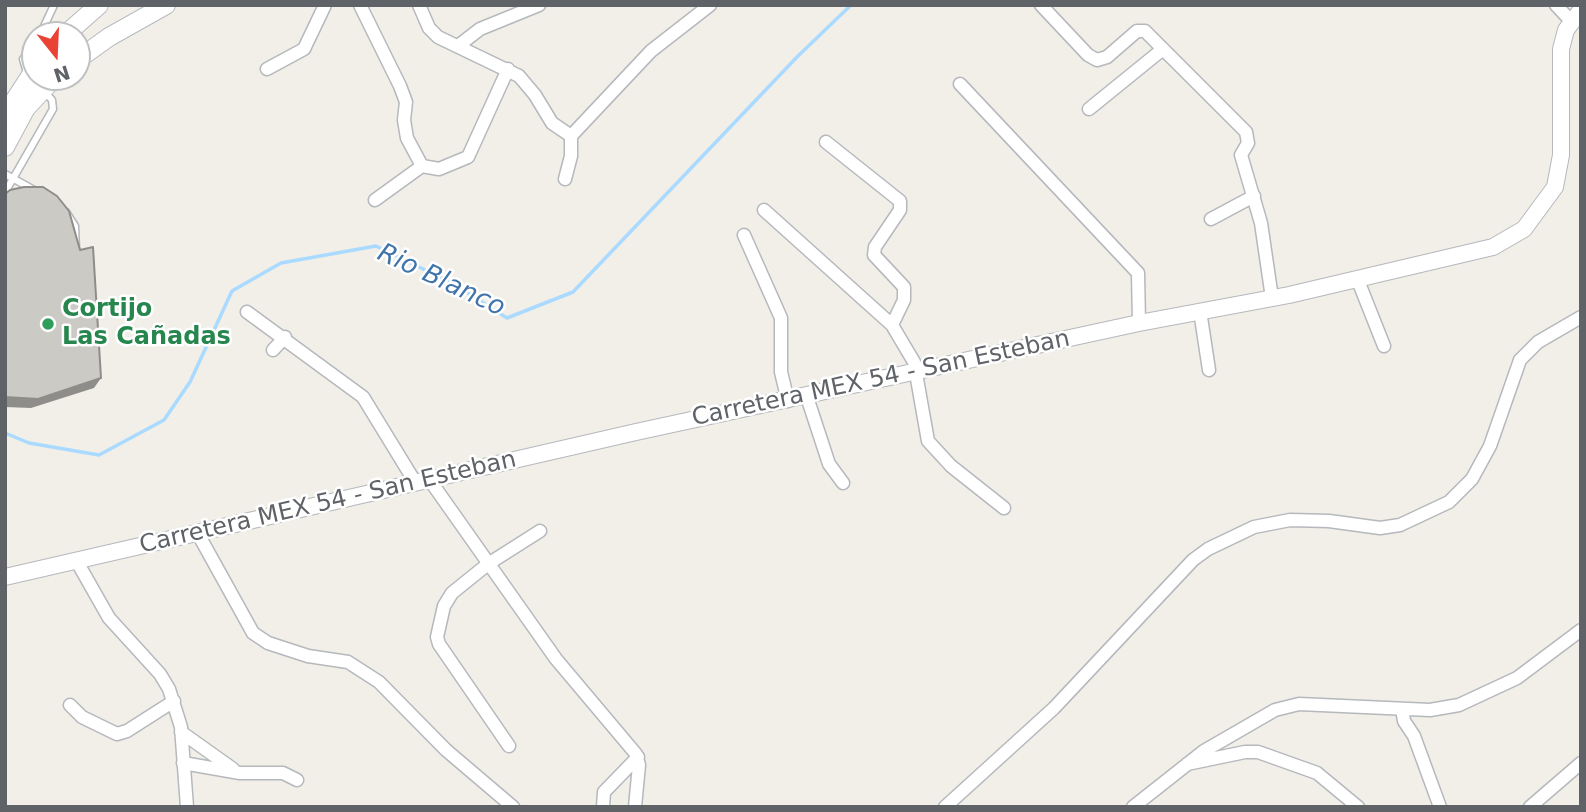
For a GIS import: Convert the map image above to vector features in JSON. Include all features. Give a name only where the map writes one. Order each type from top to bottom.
[{"type":"main road","points":[[91,50],[166,5]]},
{"type":"main road","points":[[82,21],[96,9],[109,37]]},
{"type":"main road","points":[[5,115],[21,90]]},
{"type":"main road","points":[[5,147],[26,108],[42,91]]},
{"type":"street","points":[[267,69],[304,49],[325,5]]},
{"type":"street","points":[[360,5],[375,41],[400,86],[406,102],[404,120],[407,138],[422,166]]},
{"type":"street","points":[[419,5],[429,28],[439,37],[508,69],[530,87],[552,123],[571,136]]},
{"type":"street","points":[[458,46],[480,29],[539,5]]},
{"type":"street","points":[[565,179],[571,156],[571,136],[651,51],[710,5]]},
{"type":"street","points":[[1041,5],[1092,58],[1107,57],[1141,30],[1248,135],[1241,155],[1263,231],[1272,298]]},
{"type":"street","points":[[1556,5],[1576,16]]},
{"type":"street","name":"Carretera MEX 54 - San Esteban","points":[[5,578],[422,481],[1139,323],[1272,298],[1493,247],[1514,238],[1533,220],[1558,180],[1561,48],[1576,16]]},
{"type":"street","points":[[1088,109],[1163,49]]},
{"type":"street","points":[[375,200],[422,166],[439,169],[468,157],[508,69]]},
{"type":"street","points":[[960,84],[1138,273],[1139,323]]},
{"type":"street","points":[[826,142],[900,201],[900,210],[875,247],[874,255],[904,287],[904,300],[892,325]]},
{"type":"street","points":[[1211,219],[1254,196]]},
{"type":"street","points":[[764,210],[892,325],[909,348],[928,440],[951,466],[1004,508]]},
{"type":"street","points":[[744,235],[781,318],[781,372],[788,401]]},
{"type":"street","points":[[1357,278],[1384,346]]},
{"type":"street","points":[[1200,311],[1209,370]]},
{"type":"street","points":[[247,312],[285,337],[363,397],[422,481],[488,564],[556,659],[638,757],[635,807]]},
{"type":"street","points":[[945,807],[1054,708],[1193,560],[1208,549],[1254,527],[1290,520],[1329,521],[1380,528],[1400,525],[1450,502],[1472,480],[1490,446],[1520,360],[1538,342],[1581,317]]},
{"type":"street","points":[[273,350],[285,337]]},
{"type":"street","points":[[807,397],[829,464],[843,483]]},
{"type":"street","points":[[509,746],[437,641],[447,600],[488,564],[540,531]]},
{"type":"street","points":[[197,533],[253,633],[268,643],[308,656],[348,662],[379,682],[446,750],[513,807]]},
{"type":"street","points":[[76,561],[109,618],[160,674],[174,701],[181,732],[187,807]]},
{"type":"street","points":[[1133,807],[1187,764],[1265,714],[1284,706],[1356,705],[1445,709],[1482,697],[1544,660],[1581,630]]},
{"type":"street","points":[[70,705],[82,717],[117,734],[127,731],[174,701]]},
{"type":"street","points":[[1402,709],[1404,721],[1414,736],[1440,807]]},
{"type":"street","points":[[181,732],[236,771]]},
{"type":"street","points":[[1187,764],[1245,751],[1258,752],[1317,773],[1358,807]]},
{"type":"street","points":[[603,807],[604,792],[638,757]]},
{"type":"street","points":[[183,763],[236,771],[284,773],[296,780]]},
{"type":"street","points":[[1530,807],[1581,763]]},
{"type":"lane","points":[[47,21],[54,5]]},
{"type":"lane","points":[[7,189],[52,109],[50,91]]},
{"type":"lane","points":[[5,174],[36,192]]},
{"type":"lane","points":[[60,207],[75,226],[78,245],[75,256]]},
{"type":"building","name":"Cortijo Las Cañadas","points":[[24,187],[43,187],[57,196],[69,211],[80,250],[93,247],[101,378],[38,399],[5,397],[5,194]]},
{"type":"waterway","name":"Rio Blanco","points":[[5,433],[29,443],[99,455],[164,420],[190,382],[232,291],[281,263],[376,246],[452,283],[507,318],[573,292],[797,57],[851,5]]},
{"type":"place","name":"Cortijo Las Cañadas","points":[[48,324]]}]
